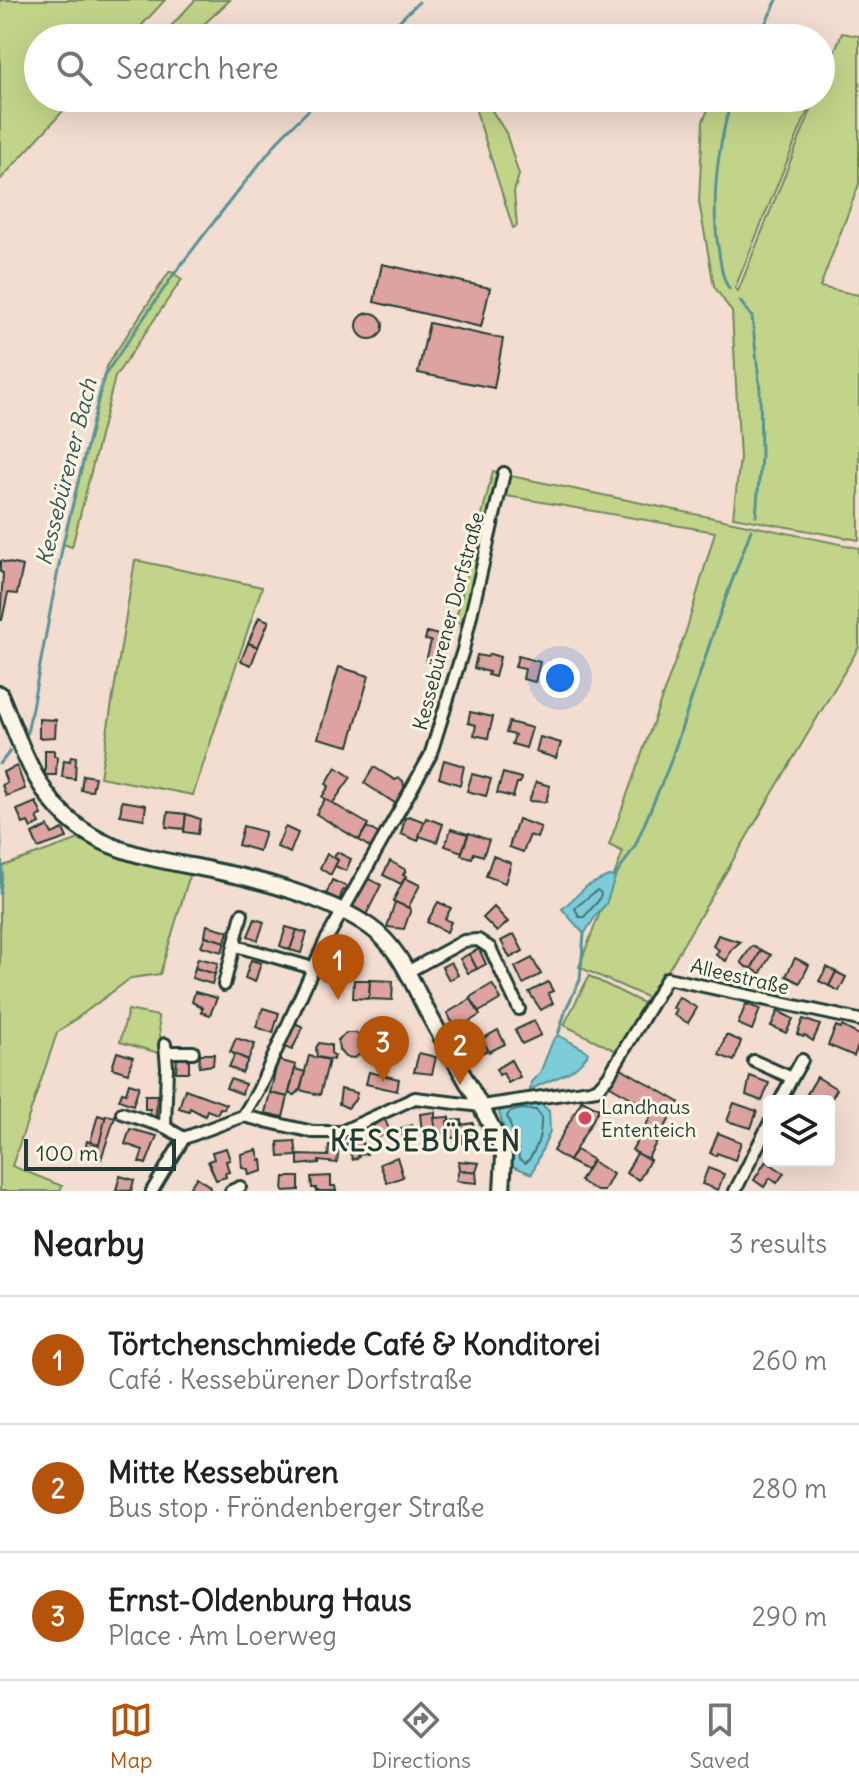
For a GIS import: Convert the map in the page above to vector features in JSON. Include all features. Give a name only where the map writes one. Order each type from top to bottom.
[{"type":"main road","points":[[0,694],[46,794],[60,811],[89,835],[126,852],[157,861],[246,878],[341,911],[381,936],[409,971],[426,1009],[498,1139],[504,1156],[502,1191]]},
{"type":"street","name":"Kessebürener Dorfstraße","points":[[243,1116],[258,1091],[341,911],[430,756],[463,650],[504,473]]},
{"type":"street","points":[[224,985],[242,914]]},
{"type":"street","points":[[409,971],[464,941],[478,940],[490,948],[519,1009]]},
{"type":"street","points":[[236,946],[313,968]]},
{"type":"street","name":"Alleestraße","points":[[481,1106],[597,1089],[608,1077],[667,978],[859,1020]]},
{"type":"street","points":[[165,1127],[166,1048],[193,1052]]},
{"type":"street","points":[[783,1095],[802,1060]]},
{"type":"street","points":[[754,1061],[792,1078]]},
{"type":"street","points":[[152,1191],[184,1138],[243,1116],[328,1133],[362,1124],[415,1098],[481,1106]]},
{"type":"street","points":[[122,1113],[165,1127],[184,1138]]},
{"type":"street","points":[[735,1191],[763,1136]]},
{"type":"green space","points":[[0,0],[165,0],[143,24],[24,24],[24,112],[62,112],[0,180]]},
{"type":"green space","points":[[195,0],[230,0],[204,24],[173,24]]},
{"type":"green space","points":[[842,33],[859,36],[859,184],[820,287],[859,295],[859,540],[733,517],[740,458],[732,312],[714,286],[699,202],[703,121],[707,112],[807,112],[735,288],[738,291],[810,112],[835,112],[835,50]]},
{"type":"green space","points":[[476,112],[493,112],[506,133],[519,175],[514,192],[517,226],[513,228]]},
{"type":"green space","points":[[170,271],[182,279],[115,377],[72,547],[63,544],[107,365]]},
{"type":"green space","points":[[493,471],[503,473],[466,624],[455,622]]},
{"type":"green space","points":[[506,475],[859,548],[859,647],[651,999],[579,967],[623,852],[609,845],[687,628],[715,532],[501,495]]},
{"type":"green space","points":[[135,560],[262,587],[193,795],[100,777]]},
{"type":"green space","points":[[85,837],[191,871],[160,974],[131,978],[57,1033],[12,1166],[62,1186],[60,1191],[0,1191],[0,867]]},
{"type":"green space","points":[[589,976],[643,1003],[618,1052],[564,1025]]},
{"type":"green space","points":[[128,1010],[158,1016],[162,1054],[120,1042]]},
{"type":"water","points":[[608,876],[615,877],[606,904],[584,934],[562,909],[587,886]]},
{"type":"water","points":[[558,1035],[588,1054],[568,1073],[530,1090],[531,1082],[540,1073]]},
{"type":"water","points":[[539,1102],[549,1111],[550,1131],[532,1174],[510,1165],[511,1150],[499,1113],[504,1105]]},
{"type":"building","points":[[382,264],[490,288],[481,327],[374,302]]},
{"type":"building","points":[[370,313],[379,317],[383,326],[379,335],[370,339],[361,335],[357,326],[361,317]]},
{"type":"building","points":[[429,323],[503,339],[494,388],[418,373]]},
{"type":"building","points":[[0,561],[23,566],[17,594],[8,593],[2,620],[3,573],[0,572]]},
{"type":"building","points":[[259,617],[269,621],[258,647],[248,643]]},
{"type":"building","points":[[427,632],[445,637],[437,663],[426,661],[431,641],[425,640]]},
{"type":"building","points":[[248,643],[258,647],[251,665],[241,661]]},
{"type":"building","points":[[490,654],[500,657],[495,677],[474,668],[477,655],[487,657]]},
{"type":"building","points":[[518,656],[540,662],[535,682],[523,679],[525,669],[515,667]]},
{"type":"building","points":[[550,661],[570,666],[566,682],[546,678]]},
{"type":"building","points":[[339,667],[369,676],[349,746],[318,738]]},
{"type":"building","points":[[470,712],[493,717],[488,738],[474,735],[476,725],[468,723]]},
{"type":"building","points":[[39,719],[56,720],[55,737],[39,738]]},
{"type":"building","points":[[509,722],[532,728],[526,748],[512,744],[515,735],[506,733]]},
{"type":"building","points":[[540,737],[561,743],[556,758],[536,752]]},
{"type":"building","points":[[45,750],[54,750],[54,756],[57,756],[56,775],[45,775]]},
{"type":"building","points":[[71,756],[76,757],[75,779],[62,777],[64,760],[70,761]]},
{"type":"building","points":[[444,760],[464,766],[460,785],[439,778]]},
{"type":"building","points":[[17,766],[25,789],[6,796],[2,785],[7,783],[3,772]]},
{"type":"building","points":[[336,767],[351,777],[332,804],[322,797]]},
{"type":"building","points":[[374,767],[395,780],[399,778],[403,781],[407,789],[398,805],[364,783]]},
{"type":"building","points":[[503,773],[521,778],[513,797],[497,793]]},
{"type":"building","points":[[472,774],[491,779],[486,796],[467,791]]},
{"type":"building","points":[[83,775],[95,777],[92,791],[81,790]]},
{"type":"building","points":[[536,782],[550,786],[546,802],[529,801]]},
{"type":"building","points":[[325,799],[368,824],[359,840],[316,814]]},
{"type":"building","points":[[122,801],[146,805],[144,819],[120,815]]},
{"type":"building","points":[[36,802],[42,815],[37,817],[40,823],[31,828],[28,822],[23,824],[17,810]]},
{"type":"building","points":[[168,812],[186,814],[184,832],[184,829],[166,827]]},
{"type":"building","points":[[186,814],[200,819],[198,834],[184,832]]},
{"type":"building","points":[[409,816],[425,822],[418,841],[401,834],[405,818]]},
{"type":"building","points":[[426,818],[443,824],[437,842],[419,836]]},
{"type":"building","points":[[518,819],[541,827],[537,838],[530,835],[523,852],[509,847]]},
{"type":"building","points":[[48,826],[52,834],[63,829],[67,838],[38,848],[32,834]]},
{"type":"building","points":[[243,826],[265,832],[259,851],[238,845]]},
{"type":"building","points":[[285,827],[298,833],[290,853],[277,847]]},
{"type":"building","points":[[367,827],[379,834],[371,848],[359,840]]},
{"type":"building","points":[[451,829],[468,834],[462,852],[445,846]]},
{"type":"building","points":[[469,833],[489,840],[483,856],[474,853],[472,858],[461,855]]},
{"type":"building","points":[[337,852],[351,859],[346,871],[335,866]]},
{"type":"building","points":[[327,854],[338,860],[331,874],[320,868]]},
{"type":"building","points":[[493,856],[511,863],[505,883],[486,876]]},
{"type":"building","points":[[390,861],[406,870],[401,884],[383,875]]},
{"type":"building","points":[[367,878],[381,885],[366,915],[351,908]]},
{"type":"building","points":[[405,878],[420,885],[408,908],[393,901]]},
{"type":"building","points":[[332,880],[348,887],[346,891],[343,890],[339,901],[326,895]]},
{"type":"building","points":[[395,902],[411,909],[404,929],[387,927]]},
{"type":"building","points":[[438,902],[451,908],[445,919],[451,922],[447,932],[427,922]]},
{"type":"building","points":[[494,907],[508,922],[497,932],[483,918]]},
{"type":"building","points":[[255,919],[264,922],[258,940],[248,936]]},
{"type":"building","points":[[207,925],[228,931],[225,942],[205,936]]},
{"type":"building","points":[[286,927],[297,930],[290,950],[280,946]]},
{"type":"building","points":[[297,930],[307,933],[301,953],[290,950]]},
{"type":"building","points":[[514,934],[523,951],[510,958],[501,941]]},
{"type":"building","points":[[718,935],[740,942],[731,950],[726,961],[716,955],[719,950],[713,946]]},
{"type":"building","points":[[205,936],[225,942],[222,952],[201,946]]},
{"type":"building","points":[[336,943],[357,951],[350,968],[329,960]]},
{"type":"building","points":[[752,946],[761,950],[752,968],[741,962]]},
{"type":"building","points":[[479,949],[486,964],[477,969],[469,954]]},
{"type":"building","points":[[761,950],[771,955],[760,974],[752,968]]},
{"type":"building","points":[[469,954],[477,969],[468,973],[460,959]]},
{"type":"building","points":[[198,958],[218,963],[215,974],[195,968]]},
{"type":"building","points":[[532,958],[541,974],[523,984],[515,967]]},
{"type":"building","points":[[795,958],[809,965],[800,983],[786,976]]},
{"type":"building","points":[[251,960],[261,963],[255,982],[245,978]]},
{"type":"building","points":[[451,962],[458,975],[449,980],[442,967]]},
{"type":"building","points":[[827,967],[836,972],[829,986],[819,981]]},
{"type":"building","points":[[195,968],[215,974],[212,984],[192,978]]},
{"type":"building","points":[[836,972],[846,977],[839,991],[829,986]]},
{"type":"building","points":[[354,980],[370,980],[369,999],[353,998]]},
{"type":"building","points":[[370,980],[393,981],[392,1000],[369,999]]},
{"type":"building","points":[[548,982],[553,991],[548,993],[553,1003],[541,1010],[529,992]]},
{"type":"building","points":[[492,984],[501,999],[479,1012],[470,997]]},
{"type":"building","points":[[195,992],[217,998],[210,1015],[201,1012],[203,1008],[192,1002]]},
{"type":"building","points":[[679,997],[697,1008],[688,1023],[674,1015],[677,1010],[673,1008]]},
{"type":"building","points":[[471,999],[480,1015],[456,1029],[447,1013]]},
{"type":"building","points":[[746,1004],[760,1009],[752,1030],[738,1024]]},
{"type":"building","points":[[263,1008],[279,1013],[273,1033],[256,1027]]},
{"type":"building","points":[[778,1011],[793,1019],[786,1033],[771,1026]]},
{"type":"building","points":[[803,1019],[820,1025],[813,1041],[797,1034]]},
{"type":"building","points":[[534,1021],[541,1035],[522,1044],[515,1030]]},
{"type":"building","points":[[293,1022],[303,1027],[292,1050],[282,1046]]},
{"type":"building","points":[[836,1026],[859,1035],[854,1056],[828,1045]]},
{"type":"building","points":[[498,1030],[505,1044],[489,1052],[482,1039]]},
{"type":"building","points":[[346,1033],[356,1033],[363,1040],[370,1038],[368,1057],[362,1052],[355,1058],[345,1057],[339,1050],[338,1040]]},
{"type":"building","points":[[481,1035],[488,1050],[472,1058],[465,1044]]},
{"type":"building","points":[[726,1035],[741,1041],[734,1061],[719,1055]]},
{"type":"building","points":[[236,1038],[255,1044],[248,1060],[230,1052]]},
{"type":"building","points":[[319,1043],[331,1045],[331,1053],[335,1056],[333,1060],[317,1057]]},
{"type":"building","points":[[117,1052],[133,1057],[128,1073],[112,1068]]},
{"type":"building","points":[[419,1053],[436,1057],[432,1074],[414,1072]]},
{"type":"building","points":[[200,1054],[214,1054],[213,1065],[199,1067]]},
{"type":"building","points":[[235,1054],[248,1060],[242,1073],[229,1067]]},
{"type":"building","points":[[309,1056],[329,1060],[320,1095],[300,1090]]},
{"type":"building","points":[[177,1058],[189,1058],[189,1072],[176,1072]]},
{"type":"building","points":[[278,1060],[296,1065],[288,1097],[270,1093]]},
{"type":"building","points":[[511,1060],[520,1077],[508,1083],[503,1073],[499,1075],[496,1069]]},
{"type":"building","points":[[621,1068],[679,1102],[647,1159],[632,1150],[654,1111],[610,1086]]},
{"type":"building","points":[[295,1069],[305,1072],[300,1090],[295,1095],[289,1093]]},
{"type":"building","points":[[369,1072],[399,1079],[397,1091],[366,1084]]},
{"type":"building","points":[[750,1076],[769,1083],[762,1101],[746,1095]]},
{"type":"building","points":[[817,1077],[837,1089],[834,1095],[807,1094]]},
{"type":"building","points":[[230,1079],[245,1084],[242,1094],[226,1088]]},
{"type":"building","points":[[129,1083],[139,1086],[133,1105],[119,1100],[122,1092],[126,1093]]},
{"type":"building","points":[[185,1089],[226,1104],[224,1109],[220,1108],[217,1114],[207,1110],[205,1116],[190,1108],[189,1111],[179,1108]]},
{"type":"building","points":[[341,1089],[357,1093],[348,1108],[339,1104]]},
{"type":"building","points":[[270,1093],[288,1097],[283,1117],[265,1113]]},
{"type":"building","points":[[145,1095],[157,1095],[156,1117],[150,1117],[150,1109],[145,1109]]},
{"type":"building","points":[[582,1100],[599,1109],[569,1161],[553,1151]]},
{"type":"building","points":[[734,1103],[757,1111],[751,1128],[727,1121]]},
{"type":"building","points":[[435,1112],[435,1130],[422,1133],[420,1114]]},
{"type":"building","points":[[98,1115],[107,1118],[99,1145],[90,1143]]},
{"type":"building","points":[[106,1115],[115,1117],[101,1159],[84,1154],[87,1141],[99,1145]]},
{"type":"building","points":[[384,1117],[390,1132],[379,1137],[372,1121]]},
{"type":"building","points":[[449,1117],[449,1133],[437,1134],[436,1137],[434,1118]]},
{"type":"building","points":[[462,1120],[462,1137],[449,1140],[447,1121]]},
{"type":"building","points":[[473,1123],[475,1140],[463,1141],[463,1144],[461,1125]]},
{"type":"building","points":[[412,1125],[415,1142],[405,1144],[401,1128]]},
{"type":"building","points":[[130,1129],[157,1136],[146,1164],[139,1162],[143,1150],[125,1144]]},
{"type":"building","points":[[718,1133],[741,1142],[735,1160],[710,1153]]},
{"type":"building","points":[[360,1138],[367,1154],[358,1155],[353,1160],[346,1144]]},
{"type":"building","points":[[295,1141],[297,1156],[279,1157],[278,1142]]},
{"type":"building","points":[[329,1145],[339,1146],[337,1163],[319,1161],[298,1165],[298,1155],[328,1156]]},
{"type":"building","points":[[226,1148],[230,1160],[226,1161],[229,1172],[225,1173],[226,1177],[216,1180],[208,1161],[214,1159],[212,1152]]},
{"type":"building","points":[[257,1150],[263,1171],[249,1175],[248,1169],[242,1168],[241,1154]]},
{"type":"building","points":[[576,1150],[593,1160],[586,1170],[569,1161]]},
{"type":"building","points":[[637,1153],[650,1160],[639,1180],[626,1173]]},
{"type":"building","points":[[397,1157],[403,1177],[387,1183],[380,1164]]},
{"type":"building","points":[[458,1161],[479,1163],[476,1172],[459,1170]]},
{"type":"building","points":[[592,1161],[613,1174],[604,1191],[597,1191],[580,1181]]},
{"type":"building","points":[[763,1166],[775,1167],[784,1173],[777,1183],[770,1178],[764,1187],[754,1180]]},
{"type":"building","points":[[708,1168],[724,1174],[718,1190],[702,1184]]},
{"type":"building","points":[[459,1170],[476,1172],[477,1183],[456,1181]]},
{"type":"building","points":[[120,1176],[134,1180],[131,1191],[116,1190]]},
{"type":"building","points":[[331,1176],[331,1186],[335,1186],[336,1191],[316,1191],[312,1188],[311,1177]]},
{"type":"building","points":[[197,1177],[209,1186],[211,1191],[188,1190]]},
{"type":"building","points":[[284,1177],[299,1177],[299,1190],[283,1191]]},
{"type":"waterway","points":[[765,24],[777,0]]},
{"type":"waterway","name":"Kessebürener Bach","points":[[396,24],[419,2]]},
{"type":"waterway","name":"Kessebürener Bach","points":[[27,734],[63,544],[104,376],[174,274],[230,201],[282,136],[307,112]]},
{"type":"waterway","points":[[728,112],[719,155],[715,214],[723,276],[729,289]]},
{"type":"waterway","points":[[740,301],[752,317],[760,390],[761,457],[756,516]]},
{"type":"waterway","points":[[615,877],[635,846],[669,766],[751,530]]},
{"type":"waterway","name":"Kessebürener Bach","points":[[0,764],[10,751]]},
{"type":"waterway","name":"Kessebürener Bach","points":[[0,822],[0,893]]},
{"type":"waterway","points":[[558,1035],[580,980],[584,934]]},
{"type":"place","name":"Törtchenschmiede Café & Konditorei","points":[[338,1000]]},
{"type":"place","name":"Ernst-Oldenburg Haus","points":[[383,1082]]},
{"type":"place","name":"Mitte Kessebüren","points":[[460,1085]]},
{"type":"place","name":"Landhaus Ententeich","points":[[585,1118]]},
{"type":"district","name":"KESSEBÜREN","points":[[426,1141]]}]
